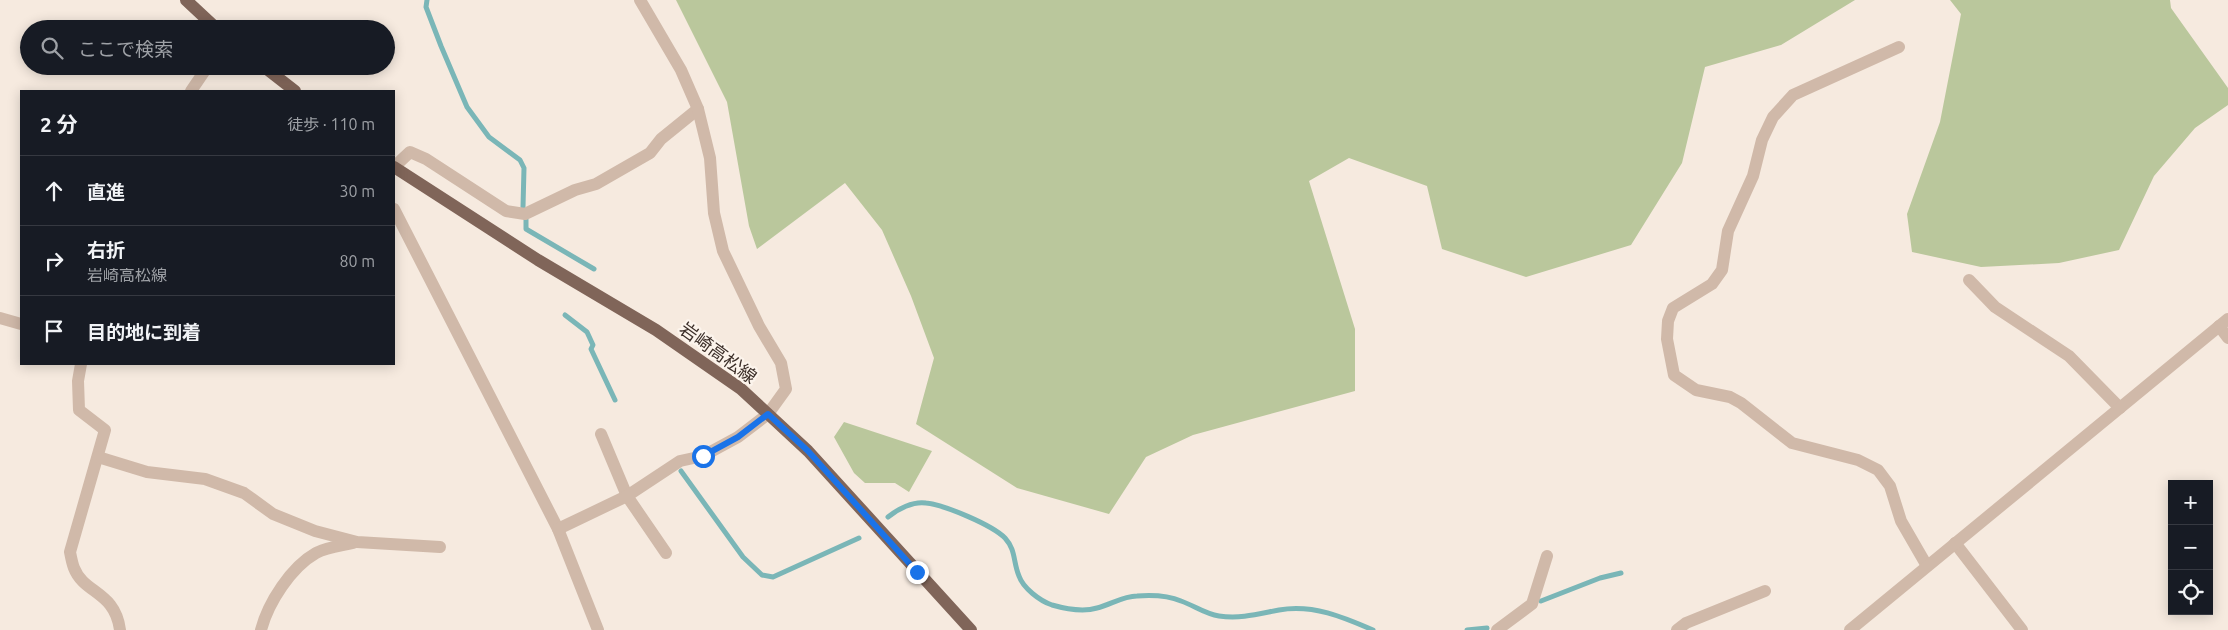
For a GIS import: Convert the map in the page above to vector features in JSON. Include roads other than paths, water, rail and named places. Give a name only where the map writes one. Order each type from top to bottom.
[{"type":"main road","points":[[186,0],[207,20]]},
{"type":"main road","points":[[275,75],[294,90]]},
{"type":"main road","name":"岩崎高松線","points":[[395,168],[538,260],[656,330],[741,388],[808,451],[971,630]]},
{"type":"street","points":[[558,529],[627,496],[680,461],[703,456],[738,437],[768,414],[786,389],[781,363],[759,326],[723,251],[714,213],[710,158],[698,110],[681,70],[640,0]]},
{"type":"street","points":[[1899,46],[1793,95],[1773,117],[1762,140],[1753,176],[1728,231],[1722,270],[1712,284],[1673,308],[1668,321],[1667,339],[1674,375],[1696,390],[1730,397],[1741,403],[1792,443],[1858,460],[1878,470],[1890,486],[1901,521],[1928,566]]},
{"type":"street","points":[[192,90],[202,75]]},
{"type":"street","points":[[395,166],[410,152],[426,159],[506,211],[525,214],[575,190],[596,184],[650,153],[662,139],[698,110]]},
{"type":"street","points":[[395,211],[558,529],[598,630]]},
{"type":"street","points":[[1969,280],[1995,307],[2069,356],[2120,408]]},
{"type":"street","points":[[0,318],[20,324]]},
{"type":"street","points":[[1850,630],[2223,323],[2228,338]]},
{"type":"street","points":[[81,365],[78,381],[79,410],[105,430],[70,552],[74,569],[81,578],[115,609],[120,630]]},
{"type":"street","points":[[601,434],[627,496],[666,553]]},
{"type":"street","points":[[98,457],[147,472],[205,479],[244,493],[273,514],[315,531],[357,542],[440,548]]},
{"type":"street","points":[[261,630],[269,608],[291,573],[304,561],[316,553],[357,542]]},
{"type":"street","points":[[1955,543],[2022,630]]},
{"type":"street","points":[[1498,630],[1532,604],[1547,556]]},
{"type":"street","points":[[1677,630],[1686,623],[1765,591]]},
{"type":"waterway","points":[[427,0],[426,7],[467,107],[489,137],[520,160],[524,168],[523,207]]},
{"type":"waterway","points":[[526,220],[526,229],[594,269]]},
{"type":"waterway","points":[[565,315],[587,332],[593,345],[591,349],[615,400]]},
{"type":"waterway","points":[[681,471],[743,557],[762,575],[773,577],[859,538]]},
{"type":"waterway","points":[[888,517],[906,506],[926,503],[945,507],[990,527],[1009,543],[1021,581],[1032,594],[1052,605],[1075,610],[1086,610],[1102,607],[1132,596],[1159,596],[1176,599],[1209,614],[1227,617],[1249,616],[1279,610],[1316,610],[1339,616],[1373,630]]},
{"type":"waterway","points":[[1541,601],[1600,578],[1621,573]]},
{"type":"waterway","points":[[1467,630],[1487,628]]}]
